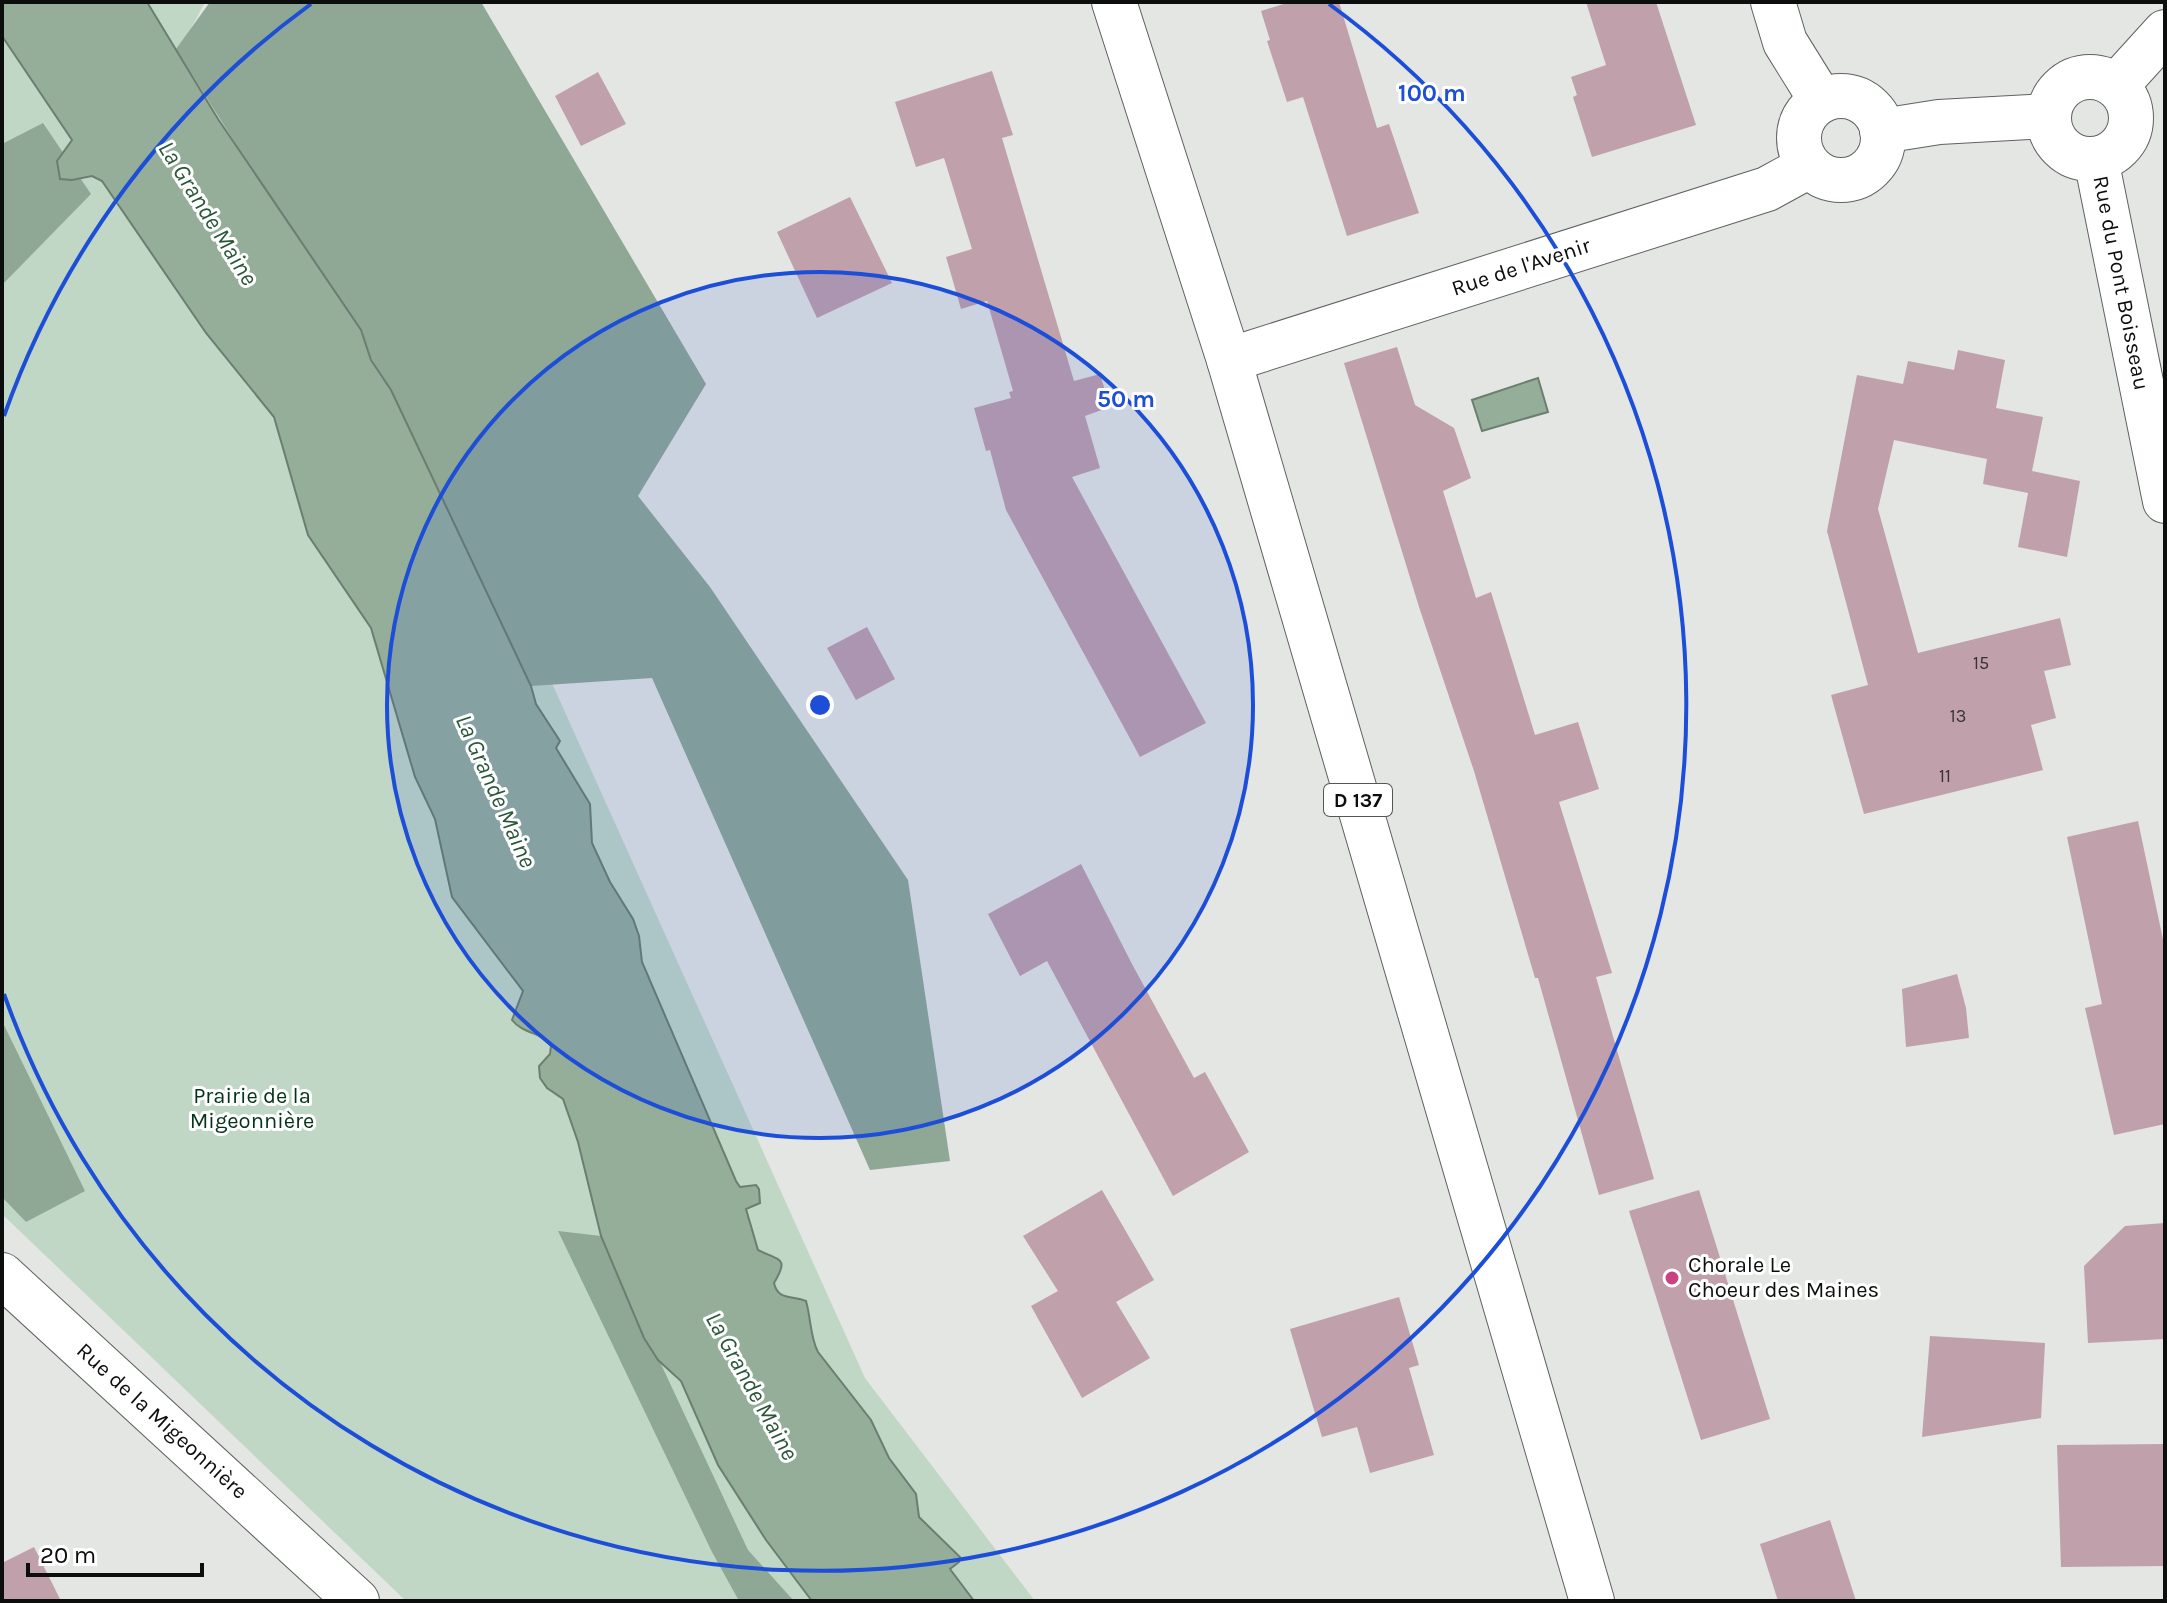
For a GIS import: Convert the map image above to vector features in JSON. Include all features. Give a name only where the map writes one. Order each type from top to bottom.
[{"type":"street","name":"D 137","points":[[1114,2],[1229,360],[1592,1601]]},
{"type":"street","points":[[1773,2],[1785,42],[1821,100]]},
{"type":"street","points":[[2116,86],[2165,32]]},
{"type":"street","points":[[2092,77],[2116,86],[2130,105],[2130,129],[2118,149],[2096,159],[2084,159],[2062,149],[2055,139],[2049,116],[2059,92],[2068,83],[2092,77]]},
{"type":"street","points":[[1834,96],[1860,100],[1871,107],[1882,131],[1880,156],[1873,166],[1853,179],[1828,179],[1809,166],[1798,143],[1803,118],[1821,100],[1834,96]]},
{"type":"street","points":[[1882,131],[1939,122],[2049,116]]},
{"type":"street","name":"Rue du Pont Boisseau","points":[[2096,159],[2165,501]]},
{"type":"street","name":"Rue de l'Avenir","points":[[1229,360],[1767,189],[1809,166]]},
{"type":"street","name":"Rue de la Migeonnière","points":[[2,1275],[357,1601]]},
{"type":"green space","name":"Prairie de la Migeonnière","points":[[2,2],[205,2],[185,40],[409,366],[865,1378],[1035,1601],[406,1601],[2,1214]]},
{"type":"shaded area","points":[[210,2],[481,2],[706,384],[638,496],[710,587],[908,880],[950,1161],[870,1170],[652,678],[531,686],[391,390],[176,49]]},
{"type":"shaded area","points":[[43,123],[91,194],[2,285],[2,144]]},
{"type":"shaded area","points":[[2,1021],[85,1191],[26,1222],[2,1197]]},
{"type":"shaded area","points":[[558,1231],[601,1236],[748,1550],[794,1601],[739,1601],[712,1552]]},
{"type":"water","name":"La Grande Maine","points":[[2,2],[147,2],[218,119],[361,330],[371,360],[391,390],[531,686],[536,704],[560,741],[556,748],[590,804],[592,843],[610,882],[633,919],[642,962],[736,1181],[740,1187],[756,1185],[759,1189],[760,1203],[746,1209],[758,1250],[782,1264],[774,1283],[776,1289],[782,1295],[806,1301],[818,1352],[871,1420],[889,1458],[916,1494],[919,1517],[960,1557],[959,1562],[950,1569],[974,1601],[812,1601],[766,1540],[718,1465],[681,1381],[658,1360],[644,1338],[601,1236],[578,1142],[563,1099],[547,1088],[540,1078],[539,1066],[550,1054],[551,1046],[512,1020],[523,991],[452,897],[435,819],[415,777],[371,628],[308,535],[274,417],[206,333],[102,181],[92,176],[60,179],[57,161],[72,140],[2,36]]},
{"type":"water","points":[[1538,378],[1548,412],[1482,431],[1472,400]]},
{"type":"building","points":[[1290,2],[1339,2],[1377,128],[1389,124],[1419,213],[1347,236],[1303,97],[1287,102],[1267,41],[1270,40],[1261,11]]},
{"type":"building","points":[[1586,2],[1656,2],[1696,125],[1592,157],[1573,97],[1577,95],[1571,77],[1606,65]]},
{"type":"building","points":[[992,71],[1013,135],[1002,138],[1074,381],[1100,374],[1110,407],[1085,416],[1100,468],[1072,477],[1206,723],[1140,757],[1006,510],[990,450],[986,451],[974,408],[1011,398],[1009,392],[1013,391],[987,301],[961,309],[946,257],[972,249],[944,158],[916,167],[895,102]]},
{"type":"building","points":[[598,72],[626,124],[581,146],[555,96]]},
{"type":"building","points":[[850,197],[892,283],[817,318],[777,232]]},
{"type":"building","points":[[1397,347],[1415,405],[1454,428],[1471,478],[1443,491],[1476,598],[1491,592],[1535,735],[1578,722],[1599,789],[1559,802],[1612,973],[1596,977],[1654,1179],[1599,1195],[1538,978],[1535,978],[1474,771],[1420,610],[1344,363]]},
{"type":"building","points":[[1958,350],[2005,360],[1996,408],[2043,417],[2032,471],[2080,481],[2067,557],[2018,547],[2028,493],[1983,484],[1987,459],[1894,440],[1878,509],[1918,653],[2060,618],[2071,665],[2044,671],[2056,718],[2031,725],[2043,770],[1864,814],[1831,695],[1868,685],[1827,531],[1857,375],[1903,384],[1908,361],[1954,370]]},
{"type":"building","points":[[867,627],[895,679],[856,700],[827,648]]},
{"type":"building","points":[[2138,821],[2165,949],[2165,1124],[2114,1135],[2085,1008],[2102,1004],[2067,837]]},
{"type":"building","points":[[1081,864],[1194,1078],[1205,1072],[1249,1152],[1173,1196],[1047,961],[1020,976],[988,914]]},
{"type":"building","points":[[1957,974],[1966,1008],[1969,1038],[1906,1047],[1902,989]]},
{"type":"building","points":[[1102,1190],[1154,1280],[1116,1302],[1150,1358],[1082,1398],[1031,1306],[1058,1291],[1023,1236]]},
{"type":"building","points":[[1699,1190],[1770,1419],[1701,1440],[1629,1211]]},
{"type":"building","points":[[2165,1223],[2165,1339],[2088,1343],[2084,1266],[2125,1226]]},
{"type":"building","points":[[1399,1297],[1419,1365],[1409,1368],[1434,1455],[1370,1473],[1357,1427],[1322,1437],[1290,1329]]},
{"type":"building","points":[[1930,1336],[2045,1343],[2041,1418],[1922,1437]]},
{"type":"building","points":[[2165,1444],[2165,1566],[2061,1567],[2057,1445]]},
{"type":"building","points":[[1830,1520],[1856,1601],[1778,1601],[1760,1544]]},
{"type":"building","points":[[34,1547],[61,1601],[2,1601],[2,1563]]},
{"type":"place","name":"Chorale Le Choeur des Maines","points":[[1672,1278]]}]
